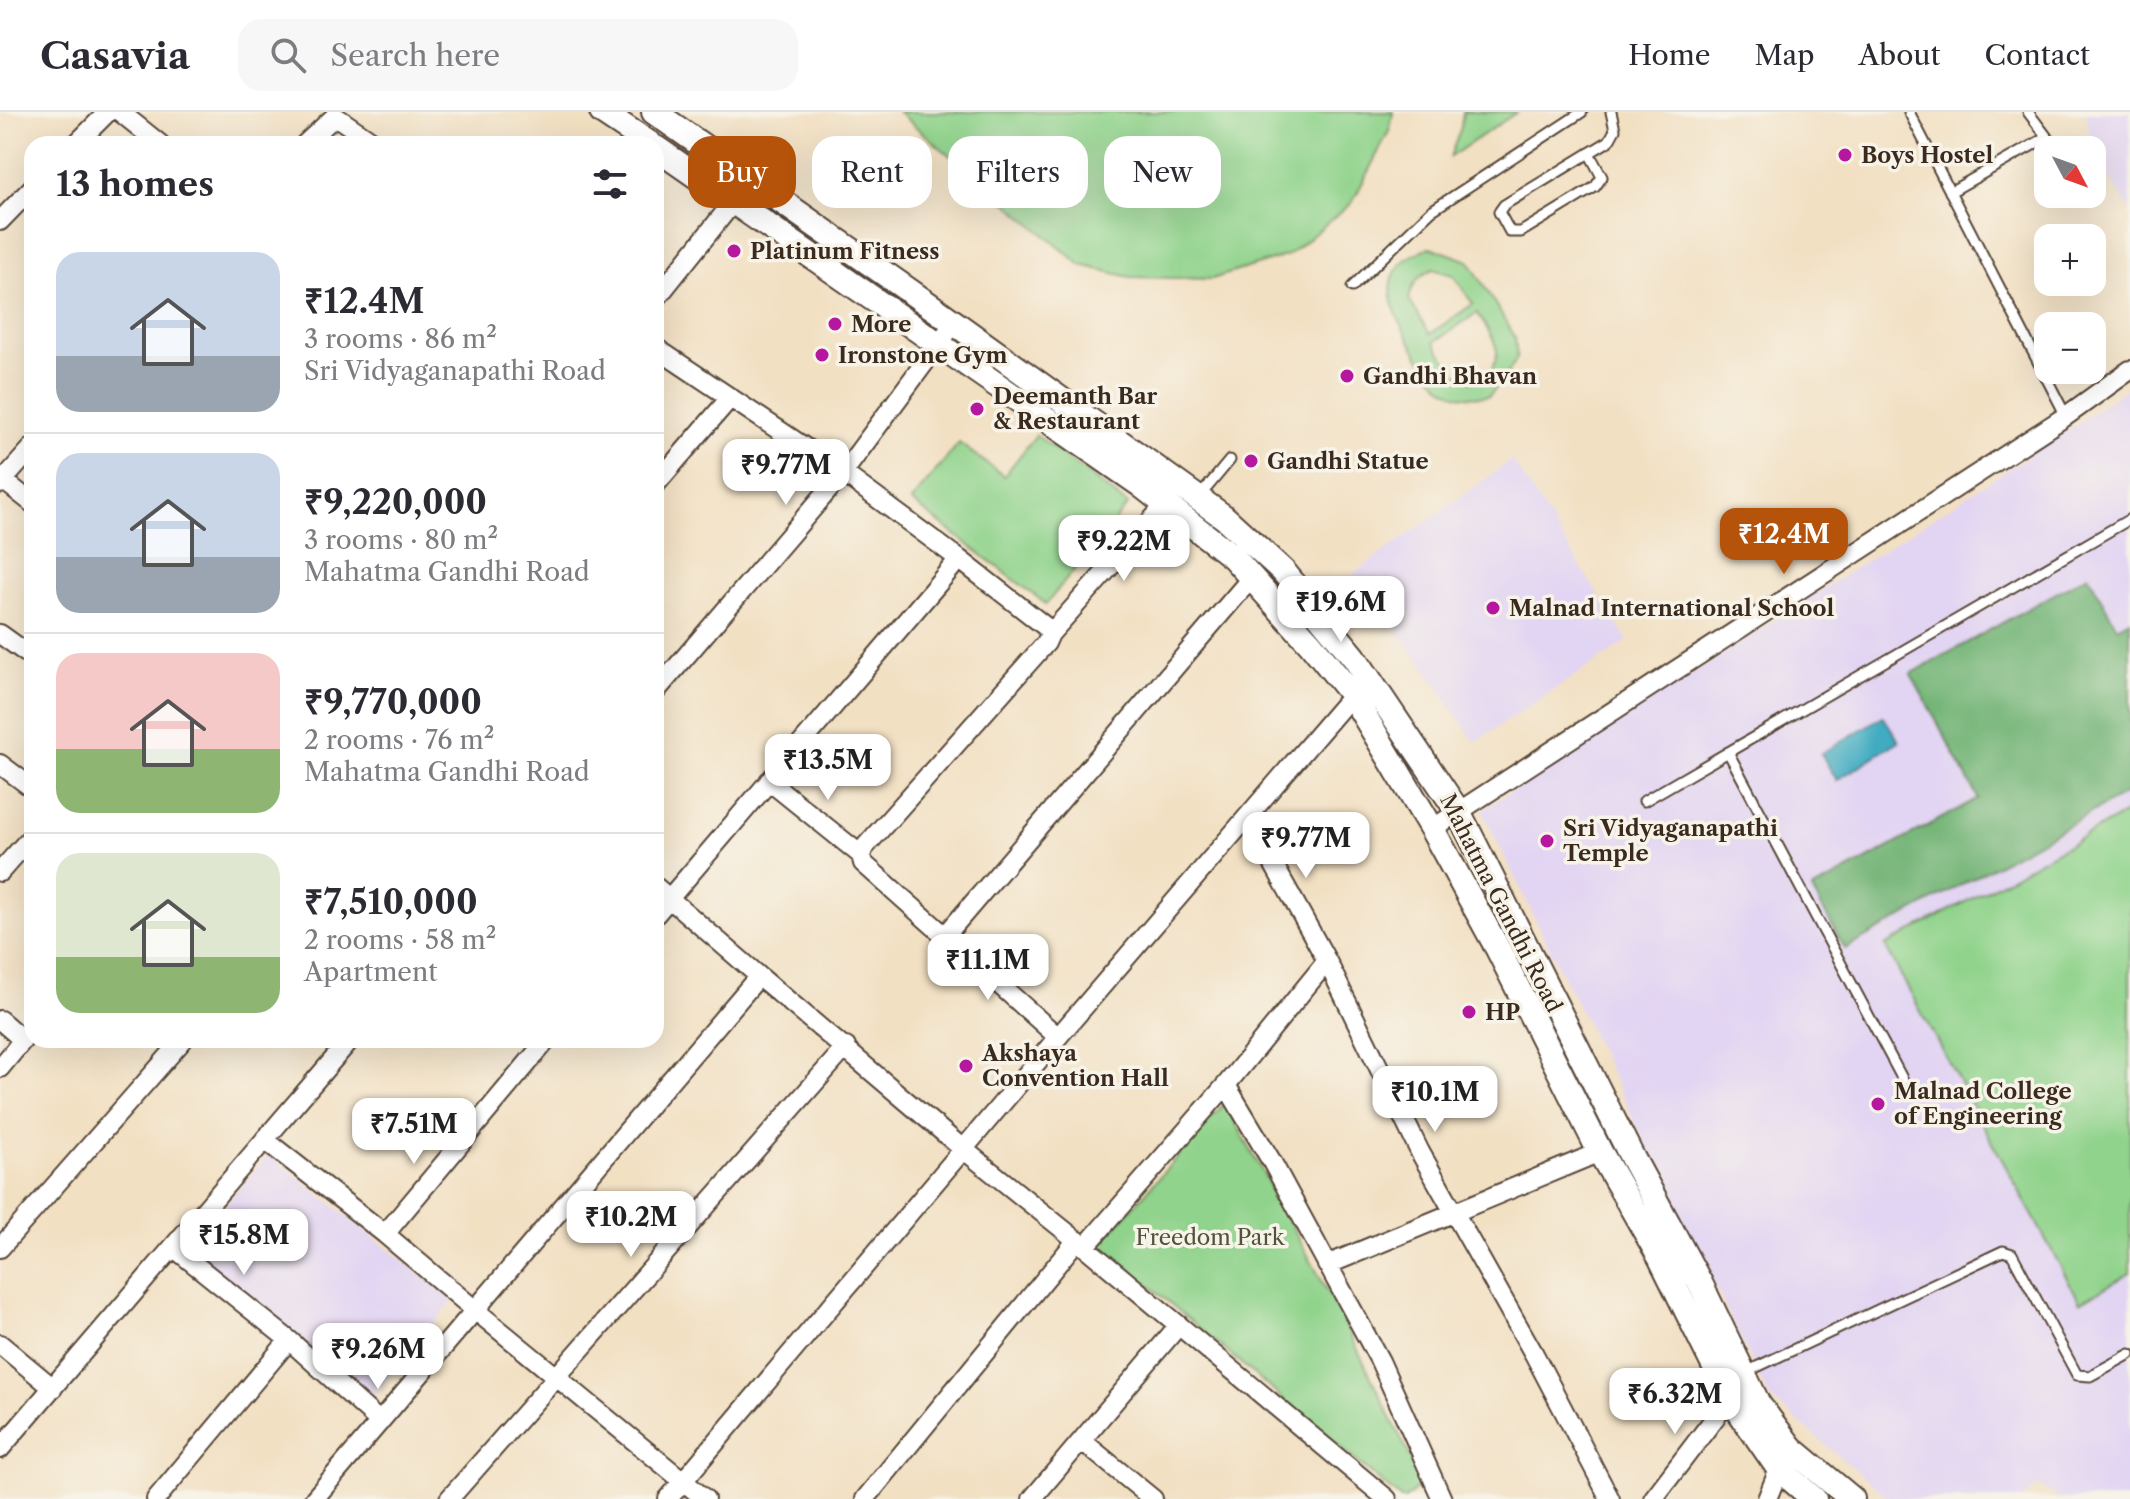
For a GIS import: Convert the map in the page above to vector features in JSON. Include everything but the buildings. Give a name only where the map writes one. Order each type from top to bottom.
[{"type":"street","points":[[84,136],[108,112]]},
{"type":"street","points":[[120,112],[150,136]]},
{"type":"street","name":"Mahatma Gandhi Road","points":[[654,112],[947,333],[1233,557],[1359,686],[1498,949],[1600,1152],[1660,1257],[1758,1404],[1785,1458],[1852,1499]]},
{"type":"street","points":[[314,136],[335,116],[364,136]]},
{"type":"street","points":[[616,116],[640,136]]},
{"type":"street","name":"Mahatma Gandhi Road","points":[[664,153],[688,170]]},
{"type":"street","points":[[0,221],[24,196]]},
{"type":"street","points":[[664,289],[728,208]]},
{"type":"street","name":"Mahatma Gandhi Road","points":[[745,208],[947,333],[1198,498],[1224,517],[1283,571],[1359,686],[1459,813],[1537,972],[1700,1283],[1730,1363],[1730,1398],[1785,1458],[1814,1499]]},
{"type":"street","points":[[664,682],[843,473],[947,333]]},
{"type":"street","points":[[664,353],[843,473],[959,559],[1046,627],[1050,634]]},
{"type":"street","points":[[1432,829],[2066,416],[2130,370]]},
{"type":"street","points":[[664,475],[730,398]]},
{"type":"street","points":[[24,457],[2,482],[24,497]]},
{"type":"street","points":[[861,855],[1166,504]]},
{"type":"street","points":[[664,892],[769,781],[959,559]]},
{"type":"street","points":[[945,936],[1252,577]]},
{"type":"street","points":[[0,634],[24,651]]},
{"type":"street","points":[[668,1499],[1359,686]]},
{"type":"street","points":[[0,764],[24,782]]},
{"type":"street","points":[[769,781],[861,855],[863,863],[1058,1037]]},
{"type":"street","points":[[1248,818],[1327,961],[1420,1152],[1534,1354],[1610,1499]]},
{"type":"street","points":[[0,872],[24,845]]},
{"type":"street","points":[[664,894],[963,1149],[1387,1499]]},
{"type":"street","points":[[865,1499],[1081,1244],[1226,1085],[1327,961]]},
{"type":"street","points":[[314,1499],[759,976]]},
{"type":"street","points":[[0,1020],[24,1032]]},
{"type":"street","points":[[0,1068],[24,1039]]},
{"type":"street","points":[[449,1499],[846,1047]]},
{"type":"street","points":[[0,1248],[176,1048]]},
{"type":"street","points":[[0,1449],[343,1048]]},
{"type":"street","points":[[385,1234],[540,1048]]},
{"type":"street","points":[[1226,1085],[1272,1162],[1380,1361],[1442,1499]]},
{"type":"street","points":[[265,1140],[385,1234],[705,1499]]},
{"type":"street","points":[[1327,1265],[1600,1152]]},
{"type":"street","points":[[173,1247],[289,1340],[380,1422]]},
{"type":"street","points":[[1032,1499],[1179,1325]]},
{"type":"street","points":[[156,1499],[289,1340]]},
{"type":"street","points":[[0,1344],[53,1388]]},
{"type":"street","points":[[1653,1499],[1730,1398]]},
{"type":"street","points":[[1082,1441],[1153,1499]]},
{"type":"street","points":[[1767,1499],[1785,1458]]},
{"type":"lane","points":[[1352,287],[1431,211],[1582,112]]},
{"type":"lane","points":[[1589,153],[1602,177],[1595,187],[1521,232],[1510,232],[1499,212],[1504,205],[1589,153],[1609,141],[1615,130],[1611,112]]},
{"type":"lane","points":[[1909,112],[2066,416]]},
{"type":"lane","points":[[2028,112],[2046,136]]},
{"type":"lane","points":[[1950,192],[2034,144]]},
{"type":"lane","points":[[1198,498],[1230,460]]},
{"type":"lane","points":[[1644,801],[2130,519]]},
{"type":"lane","points":[[1728,752],[1903,1080]]},
{"type":"lane","points":[[1730,1363],[2003,1251],[2012,1254],[2077,1375],[2090,1376],[2130,1354]]},
{"type":"shaded area","points":[[2087,112],[2130,112],[2130,210],[2106,173],[2106,136],[2089,136]]},
{"type":"shaded area","name":"Malnad College of Engineering","points":[[2130,386],[2130,1499],[2060,1499],[2038,1485],[2023,1499],[1890,1499],[1769,1397],[1482,810],[2073,427]]},
{"type":"shaded area","name":"Malnad International School","points":[[1512,460],[1628,641],[1475,742],[1422,663],[1352,575]]},
{"type":"shaded area","points":[[269,1154],[453,1301],[371,1397],[187,1250]]},
{"type":"green space","points":[[898,112],[1393,112],[1390,129],[1352,203],[1288,255],[1212,279],[1130,277],[1081,265],[1013,208],[1088,208],[1088,136],[948,136],[948,154],[932,140],[932,136],[927,136]]},
{"type":"green space","points":[[1463,112],[1517,112],[1450,157]]},
{"type":"green space","points":[[1430,247],[1469,261],[1515,337],[1517,358],[1489,396],[1462,396],[1442,386],[1420,358],[1396,313],[1391,289],[1398,267]],"holes":[[[1433,269],[1453,275],[1473,304],[1430,334],[1409,300],[1416,281]],[[1477,313],[1492,338],[1497,356],[1486,375],[1470,380],[1456,372],[1434,342]]]},
{"type":"green space","points":[[1036,435],[1128,505],[1046,604],[911,501],[959,443],[1004,476]]},
{"type":"green space","points":[[2088,575],[2117,627],[2130,620],[2130,791],[1845,949],[1812,890],[1978,798],[1911,674]]},
{"type":"green space","points":[[2130,811],[2130,1273],[2080,1302],[1885,946]]},
{"type":"green space","name":"Freedom Park","points":[[1225,1103],[1342,1318],[1423,1483],[1405,1499],[1401,1499],[1100,1244]]},
{"type":"water","points":[[1883,716],[1899,741],[1837,780],[1821,754]]},
{"type":"place","name":"Boys Hostel","points":[[1845,155]]},
{"type":"place","name":"Platinum Fitness","points":[[734,251]]},
{"type":"place","name":"More","points":[[835,324]]},
{"type":"place","name":"Ironstone Gym","points":[[822,355]]},
{"type":"place","name":"Gandhi Bhavan","points":[[1347,376]]},
{"type":"place","name":"Deemanth Bar & Restaurant","points":[[977,409]]},
{"type":"place","name":"Gandhi Statue","points":[[1251,461]]},
{"type":"place","name":"Malnad International School","points":[[1493,608]]},
{"type":"place","name":"Sri Vidyaganapathi Temple","points":[[1547,841]]},
{"type":"place","name":"HP","points":[[1469,1012]]},
{"type":"place","name":"Akshaya Convention Hall","points":[[966,1066]]},
{"type":"place","name":"Malnad College of Engineering","points":[[1878,1104]]}]
